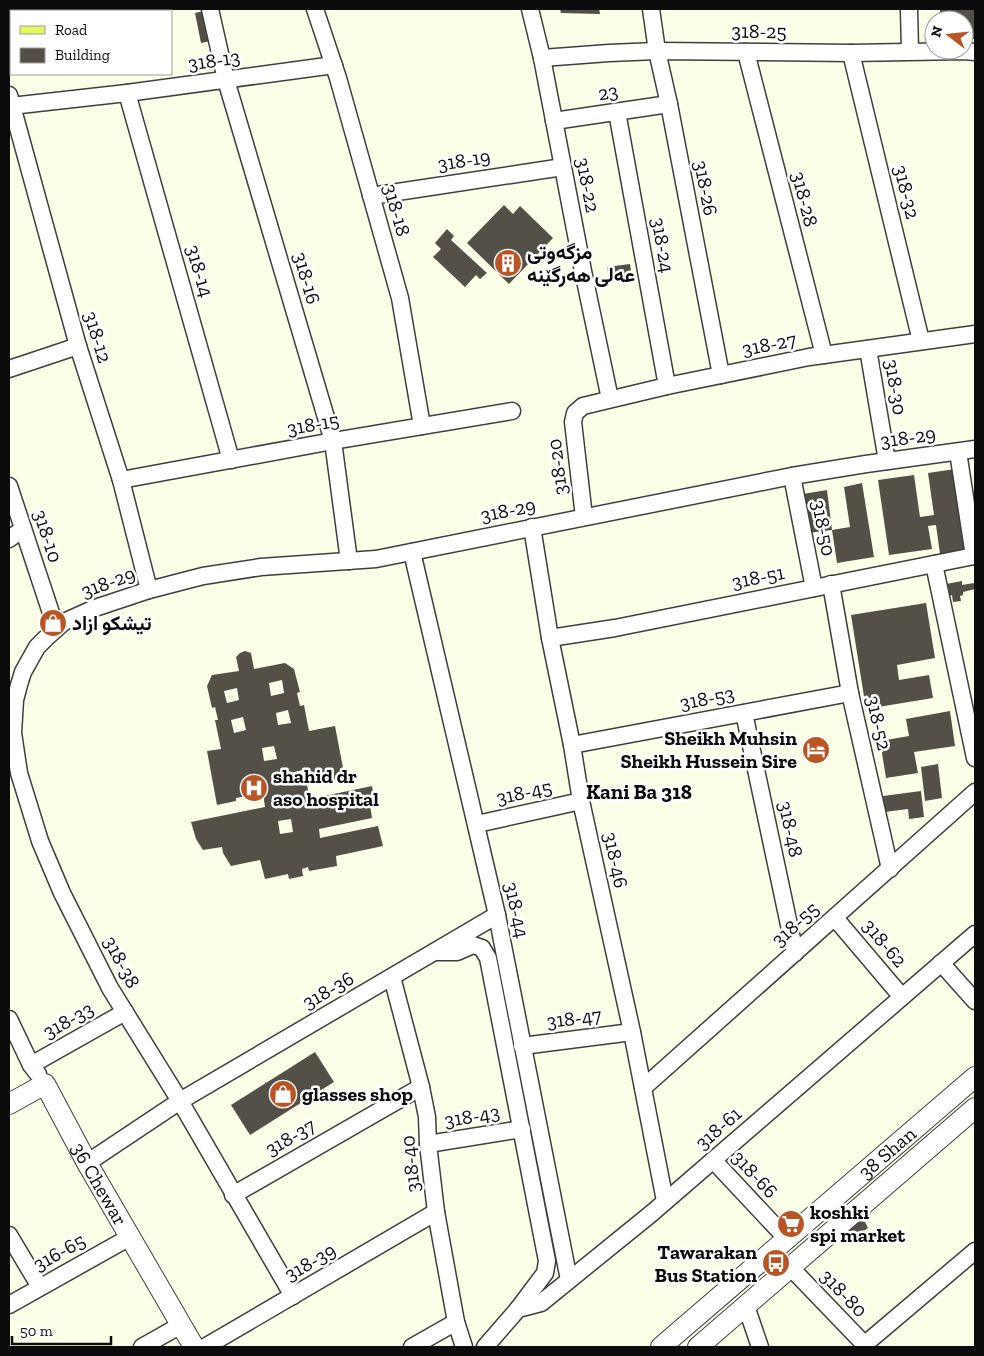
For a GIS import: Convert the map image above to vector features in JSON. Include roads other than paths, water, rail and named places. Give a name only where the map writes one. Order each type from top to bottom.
[{"type":"main road","points":[[18,10],[26,9]]},
{"type":"street","name":"318-16","points":[[210,9],[226,80],[333,441],[349,561]]},
{"type":"street","name":"318-18","points":[[315,9],[334,65],[400,298],[422,426]]},
{"type":"street","name":"318-22","points":[[530,9],[542,58],[610,399]]},
{"type":"street","name":"318-26","points":[[652,9],[657,51],[669,104],[720,375]]},
{"type":"street","points":[[909,9],[910,51]]},
{"type":"street","points":[[9,42],[10,20]]},
{"type":"street","name":"318-25","points":[[542,58],[657,51],[975,52]]},
{"type":"street","name":"318-28","points":[[746,52],[824,355]]},
{"type":"street","name":"318-32","points":[[851,53],[922,341]]},
{"type":"street","name":"318-13","points":[[10,100],[127,93],[334,65]]},
{"type":"street","name":"318-14","points":[[127,93],[231,460]]},
{"type":"street","name":"318-12","points":[[10,100],[78,346],[121,480],[149,590]]},
{"type":"street","name":"23","points":[[554,121],[669,104]]},
{"type":"street","name":"318-24","points":[[616,112],[667,386]]},
{"type":"street","name":"318-19","points":[[371,196],[563,167]]},
{"type":"street","name":"318-27","points":[[575,413],[583,406],[720,375],[824,355],[975,334]]},
{"type":"street","points":[[9,369],[78,346]]},
{"type":"street","name":"318-30","points":[[868,348],[887,461]]},
{"type":"street","name":"318-15","points":[[121,480],[333,441],[512,411]]},
{"type":"street","name":"318-20","points":[[575,413],[573,422],[584,517]]},
{"type":"street","name":"318-29","points":[[56,628],[64,622],[95,608],[149,590],[203,576],[261,567],[376,559],[792,476],[975,449]]},
{"type":"street","points":[[958,452],[975,556]]},
{"type":"street","name":"318-50","points":[[792,476],[814,588]]},
{"type":"street","name":"318-10","points":[[9,486],[56,628]]},
{"type":"street","name":"318-46","points":[[532,527],[550,638],[572,745],[581,801],[632,1032],[665,1201]]},
{"type":"street","points":[[9,539],[23,529]]},
{"type":"street","name":"318-44","points":[[412,552],[497,916],[569,1280]]},
{"type":"street","name":"318-51","points":[[550,638],[615,628],[975,556]]},
{"type":"street","points":[[934,564],[975,758]]},
{"type":"street","name":"318-52","points":[[831,584],[850,692],[890,869]]},
{"type":"street","name":"318-38","points":[[56,628],[46,638],[29,660],[23,672],[14,681],[14,773],[62,893],[110,988],[180,1101],[293,1296]]},
{"type":"street","name":"318-53","points":[[572,745],[850,692]]},
{"type":"street","name":"318-48","points":[[744,713],[795,953]]},
{"type":"street","name":"318-55","points":[[643,1088],[975,792]]},
{"type":"street","name":"318-45","points":[[476,824],[581,801]]},
{"type":"street","name":"318-36","points":[[87,1163],[180,1101],[497,916]]},
{"type":"street","name":"318-62","points":[[835,918],[902,997]]},
{"type":"street","name":"318-61","points":[[518,1309],[541,1303],[665,1201],[975,934]]},
{"type":"street","points":[[433,953],[456,952],[473,945],[482,948],[488,958],[547,1261],[545,1273],[491,1345]]},
{"type":"street","points":[[942,963],[975,1001]]},
{"type":"street","name":"318-40","points":[[392,977],[427,1117],[428,1144],[436,1212],[456,1322],[464,1347]]},
{"type":"street","name":"318-33","points":[[31,1065],[125,1012]]},
{"type":"street","name":"36 Chewar","points":[[9,1019],[31,1065],[45,1084],[87,1163],[194,1347]]},
{"type":"street","name":"318-47","points":[[522,1046],[632,1032]]},
{"type":"street","name":"38 Shan","points":[[661,1347],[975,1076]]},
{"type":"street","points":[[9,1104],[45,1084]]},
{"type":"street","name":"318-37","points":[[233,1195],[421,1087]]},
{"type":"street","name":"38 Shan","points":[[698,1347],[975,1108]]},
{"type":"street","name":"318-43","points":[[428,1144],[522,1130]]},
{"type":"street","name":"318-66","points":[[713,1160],[787,1239]]},
{"type":"street","name":"318-39","points":[[205,1347],[436,1212]]},
{"type":"street","points":[[9,1235],[40,1287]]},
{"type":"street","name":"316-65","points":[[9,1305],[130,1237]]},
{"type":"street","points":[[787,1239],[791,1268]]},
{"type":"street","points":[[866,1346],[975,1252]]},
{"type":"street","name":"318-80","points":[[791,1268],[866,1346]]},
{"type":"street","points":[[746,1306],[760,1347]]},
{"type":"street","points":[[412,1347],[456,1322]]},
{"type":"street","points":[[142,1347],[181,1325]]},
{"type":"place","name":"مزگەوتی عەلی هەرگێنە","points":[[508,263]]},
{"type":"place","name":"تيشكو ازاد","points":[[53,623]]},
{"type":"place","name":"Sheikh Muhsin Sheikh Hussein Sire","points":[[816,750]]},
{"type":"place","name":"shahid dr aso hospital","points":[[254,788]]},
{"type":"place","name":"glasses shop","points":[[283,1094]]},
{"type":"place","name":"koshki spi market","points":[[791,1224]]},
{"type":"place","name":"Tawarakan Bus Station","points":[[776,1263]]},
{"type":"district","name":"Kani Ba 318","points":[[639,791]]}]
